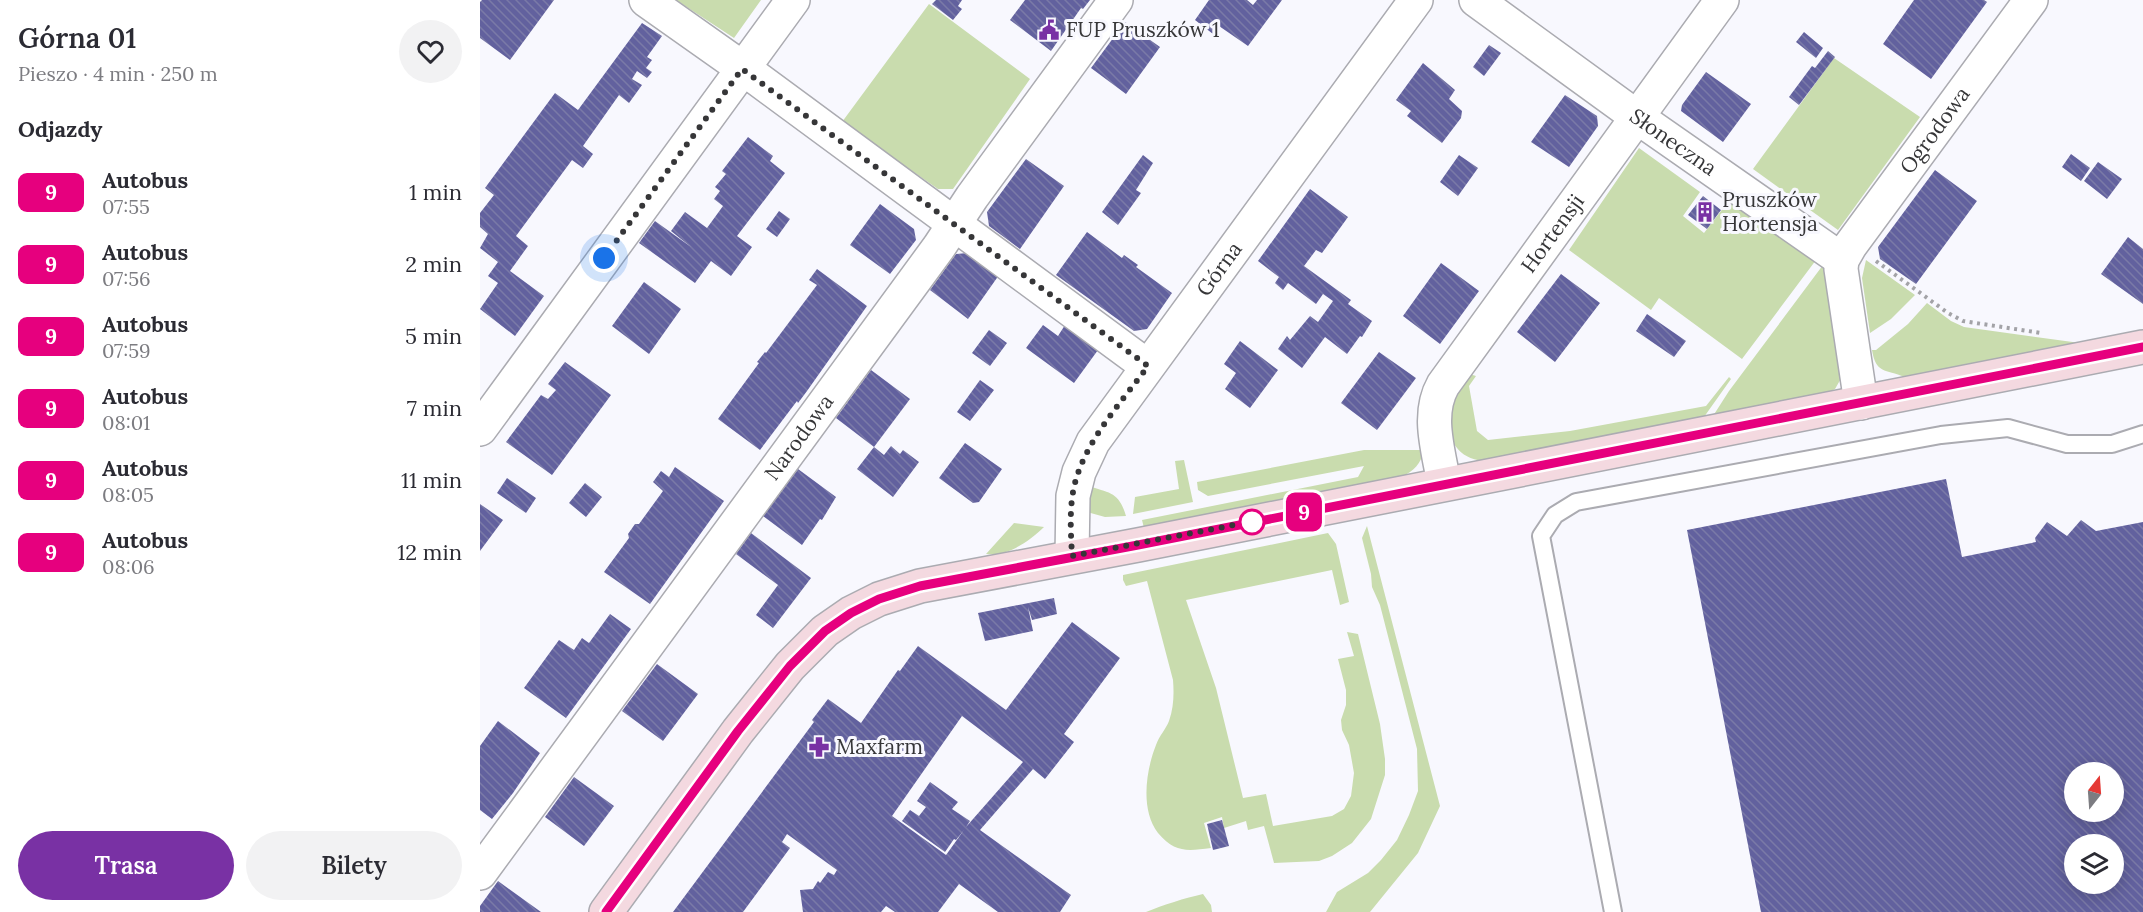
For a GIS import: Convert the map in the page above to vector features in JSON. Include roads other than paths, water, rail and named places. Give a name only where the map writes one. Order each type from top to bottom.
[{"type":"street","points":[[646,0],[1148,366]]},
{"type":"street","points":[[480,429],[793,0]]},
{"type":"street","name":"Narodowa","points":[[480,873],[1116,0]]},
{"type":"street","name":"Górna","points":[[1072,556],[1072,496],[1079,472],[1099,434],[1416,0]]},
{"type":"street","name":"Słoneczna","points":[[1476,0],[1637,117],[1842,260]]},
{"type":"street","name":"Hortensji","points":[[1444,484],[1434,422],[1439,391],[1722,0]]},
{"type":"street","name":"Ogrodowa","points":[[1842,260],[2031,0]]},
{"type":"street","points":[[1842,260],[1841,269],[1861,404]]},
{"type":"street","points":[[606,912],[738,731],[790,666],[825,631],[851,613],[872,603],[920,586],[1861,404],[2143,347]]},
{"type":"lane","points":[[1613,912],[1541,536],[1555,515],[1576,502],[1941,435],[2008,428],[2067,444],[2112,444],[2143,434]]},
{"type":"place","name":"FUP Pruszków 1","points":[[1049,30]]},
{"type":"place","name":"Pruszków Hortensja","points":[[1705,212]]},
{"type":"place","name":"Maxfarm","points":[[819,747]]}]
